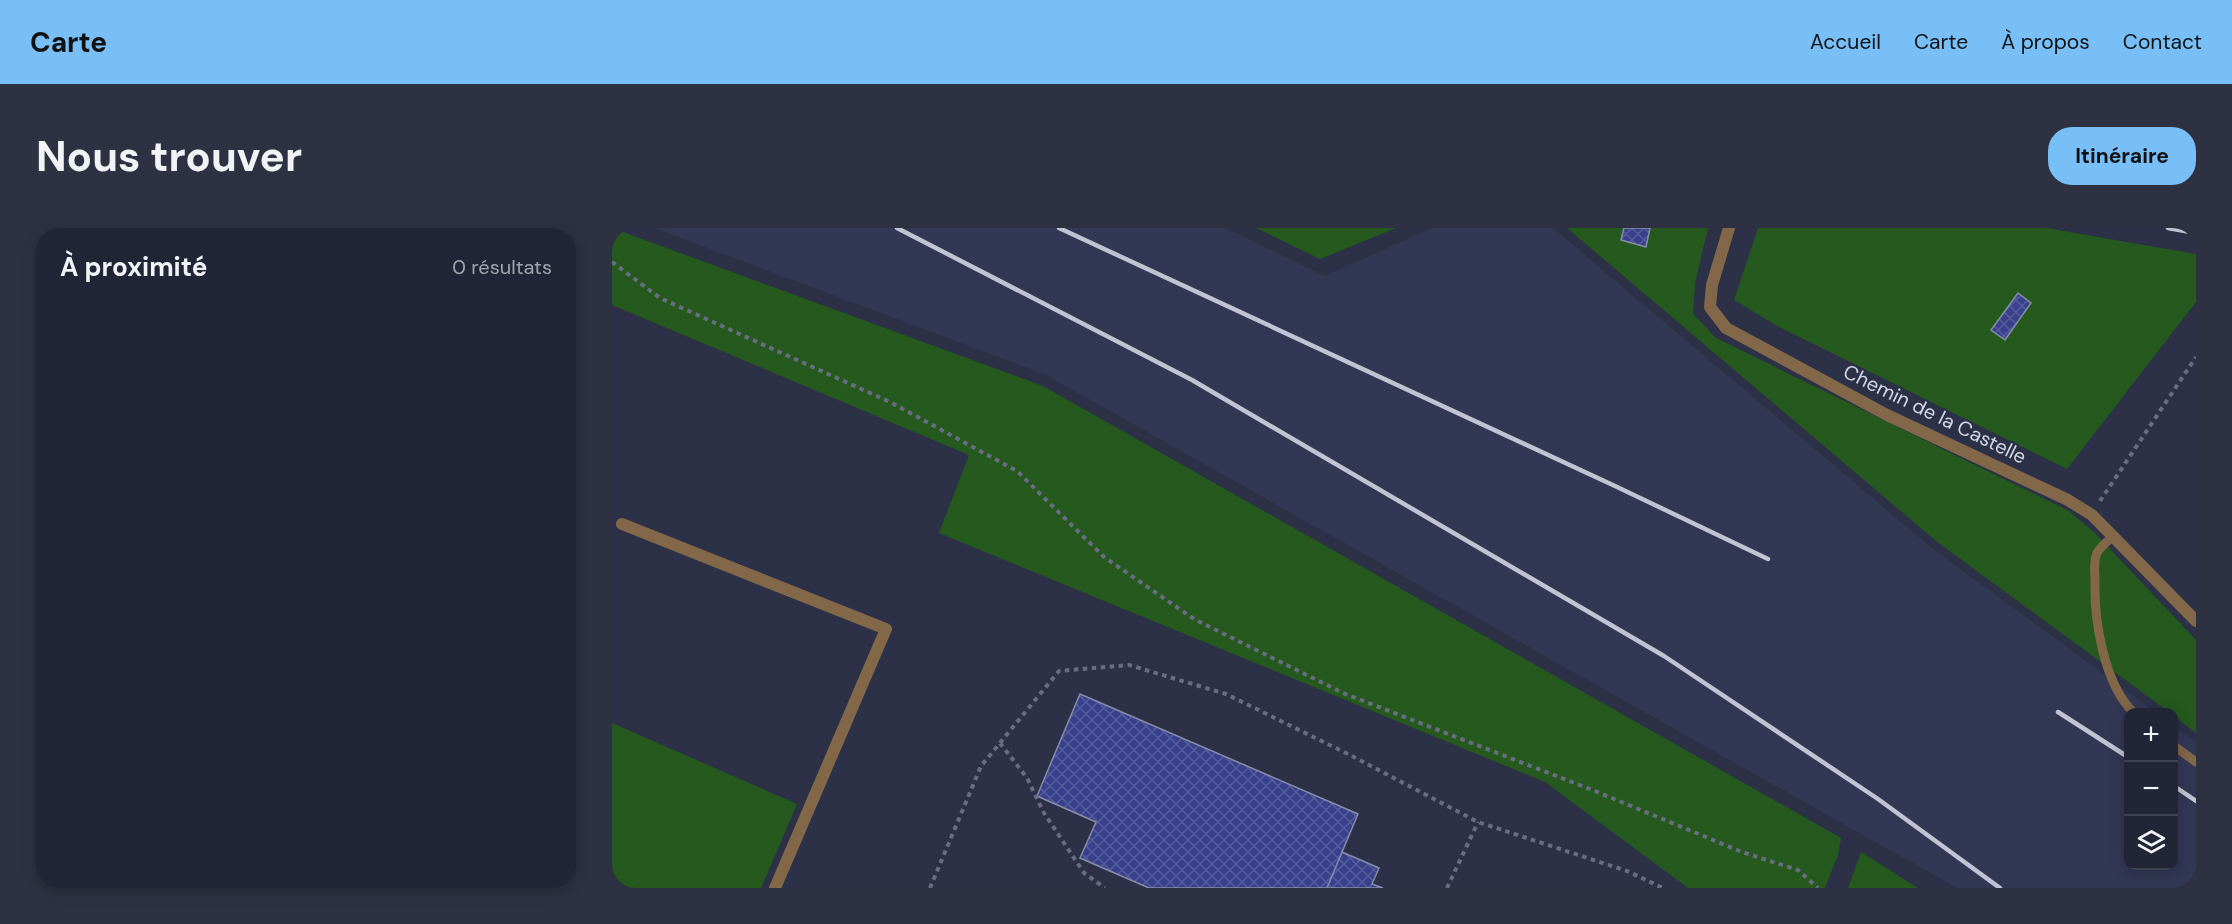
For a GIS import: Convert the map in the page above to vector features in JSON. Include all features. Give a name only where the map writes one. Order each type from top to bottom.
[{"type":"street","name":"Chemin de la Castelle","points":[[1729,228],[1712,285],[1710,307],[1726,328],[1887,415],[2068,500],[2092,514],[2196,621]]},
{"type":"street","points":[[622,524],[886,629],[776,888]]},
{"type":"lane","points":[[2113,536],[2098,551],[2095,561],[2095,599],[2103,650],[2129,708]]},
{"type":"lane","points":[[2178,749],[2196,762]]},
{"type":"path","points":[[612,262],[660,298],[890,402],[1017,471],[1104,557],[1194,619],[1343,693],[1595,791],[1742,852],[1798,870],[1818,888]]},
{"type":"path","points":[[2092,514],[2196,357]]},
{"type":"path","points":[[930,888],[981,766],[1059,671],[1129,665],[1226,694],[1478,822],[1627,871],[1663,888]]},
{"type":"path","points":[[1000,744],[1027,778],[1044,813],[1084,873],[1105,888]]},
{"type":"path","points":[[1447,888],[1478,822]]},
{"type":"shaded area","points":[[654,228],[1225,228],[1325,276],[1432,228],[1553,228],[1932,548],[2150,708],[2124,708],[2124,870],[2178,870],[2178,729],[2196,742],[2196,888],[1957,888],[1044,374]]},
{"type":"green space","points":[[612,228],[1043,386],[1841,838],[1838,855],[1825,888],[1688,888],[1545,782],[939,533],[969,455],[612,305]]},
{"type":"green space","points":[[1256,228],[1396,228],[1320,259]]},
{"type":"green space","points":[[1567,228],[1708,228],[1695,283],[1693,314],[1716,338],[2069,511],[2095,533],[2196,640],[2196,733],[2178,719],[2178,708],[2164,708],[1936,541]]},
{"type":"green space","points":[[1758,228],[2046,228],[2196,254],[2196,302],[2067,469],[1777,326],[1734,300]]},
{"type":"green space","points":[[612,723],[797,804],[761,888],[612,888]]},
{"type":"green space","points":[[1861,852],[1918,888],[1848,888]]},
{"type":"building","points":[[1624,228],[1650,228],[1646,247],[1621,240]]},
{"type":"building","points":[[2018,293],[2031,303],[2005,340],[1991,330]]},
{"type":"building","points":[[1080,694],[1358,814],[1327,888],[1149,888],[1080,858],[1096,822],[1037,796]]},
{"type":"building","points":[[1342,852],[1379,868],[1372,884],[1383,888],[1327,888]]},
{"type":"railway","points":[[897,228],[1192,380],[1664,656],[1878,799],[2000,888]]},
{"type":"railway","points":[[1059,228],[1768,559]]},
{"type":"railway","points":[[2168,228],[2196,233]]},
{"type":"railway","points":[[2058,712],[2124,754]]},
{"type":"railway","points":[[2178,789],[2196,801]]}]
